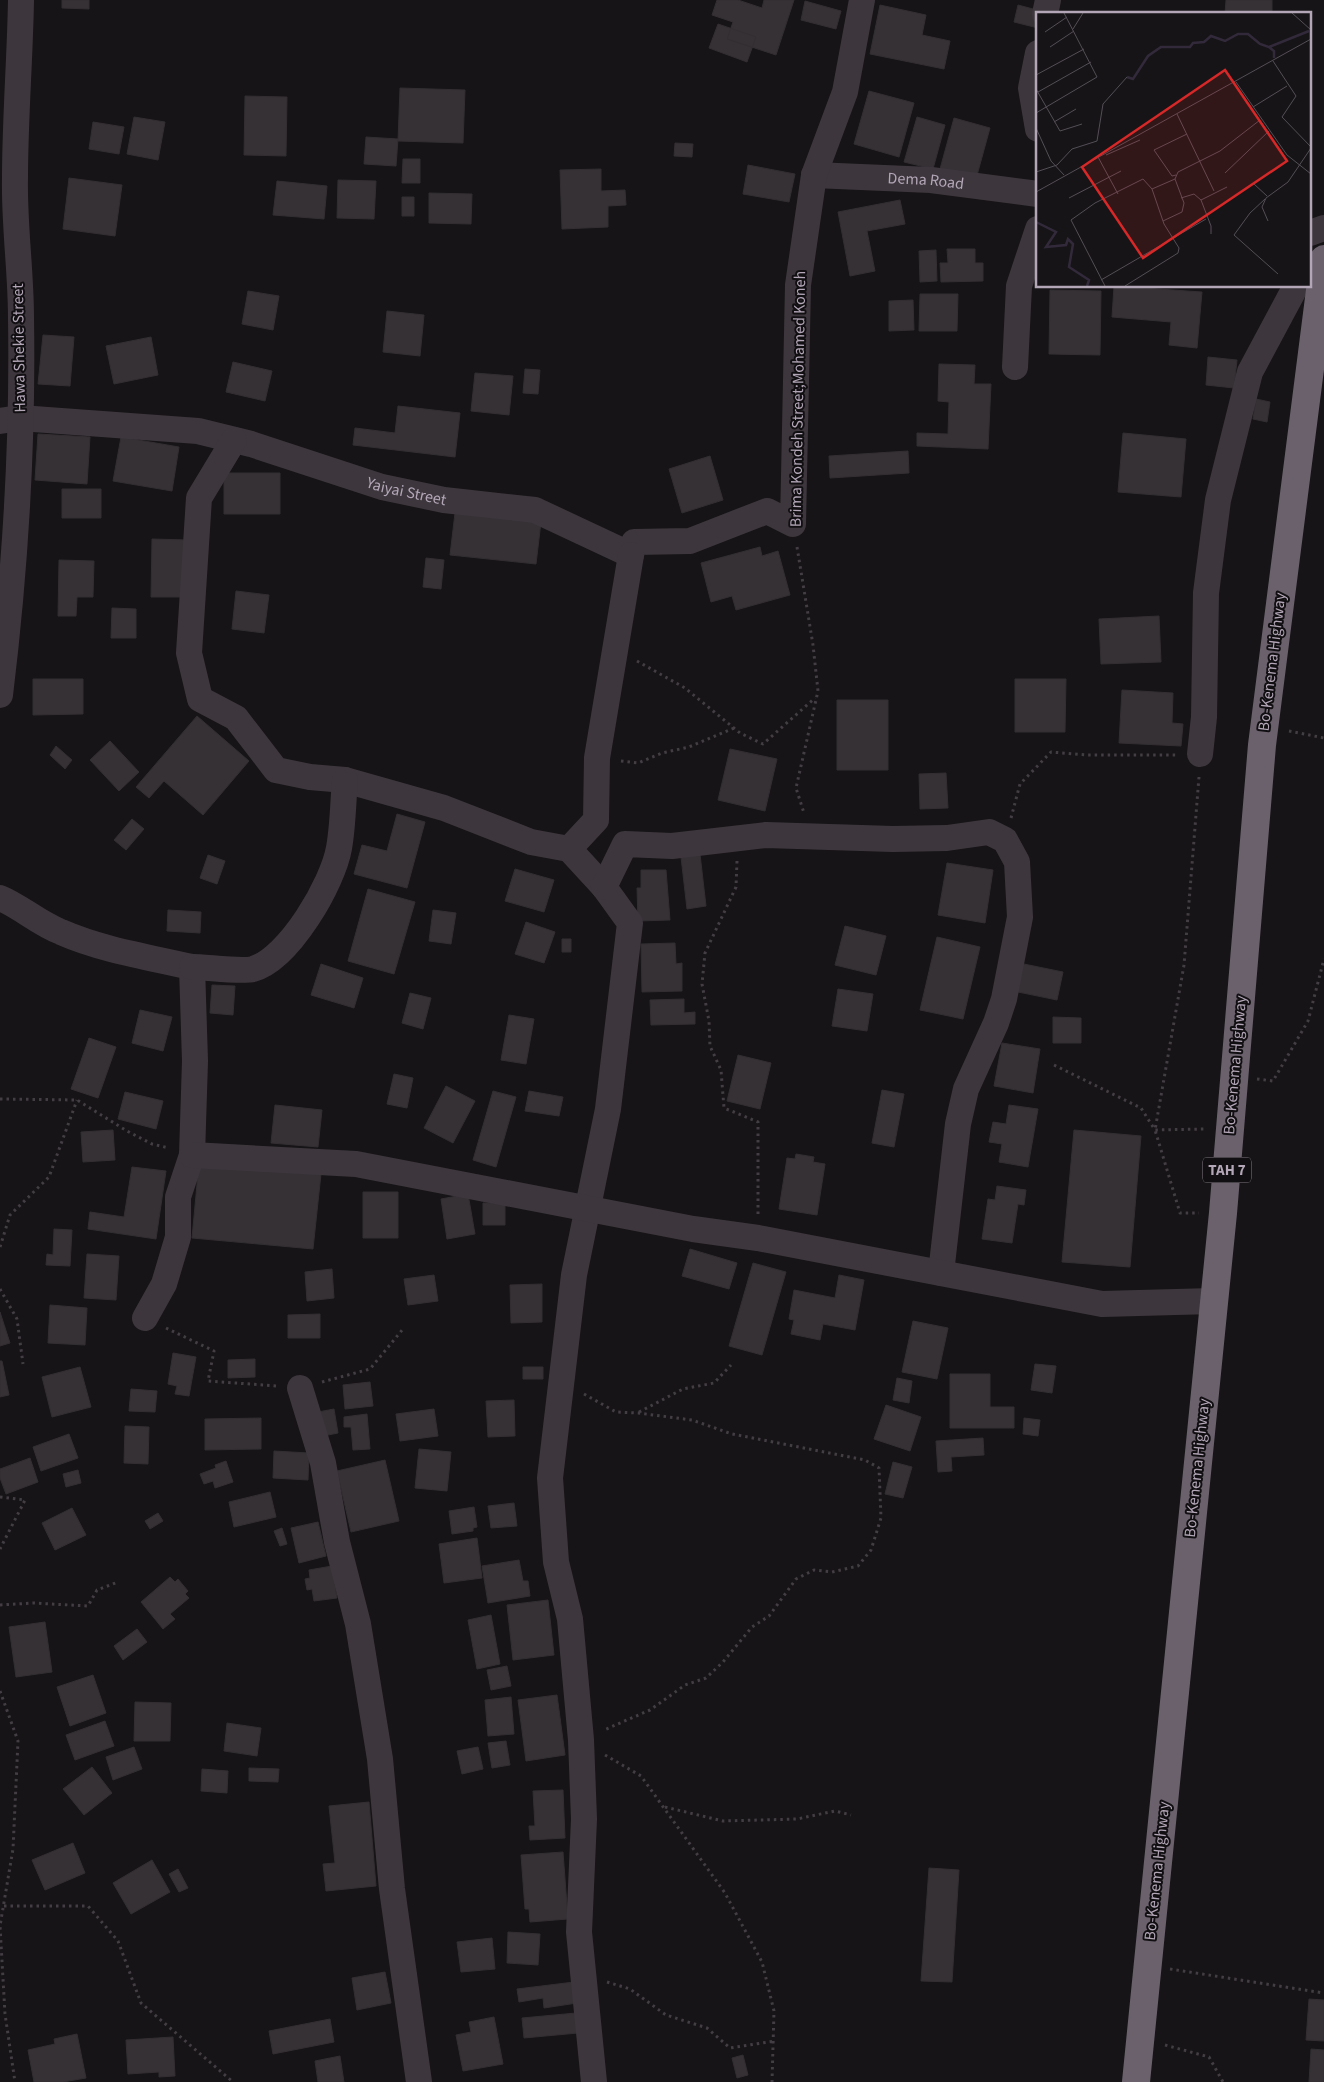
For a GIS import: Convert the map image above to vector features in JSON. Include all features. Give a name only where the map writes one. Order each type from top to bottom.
[{"type":"highway","name":"Bo-Kenema Highway","points":[[1136,2082],[1223,1213],[1264,726],[1324,259]]},
{"type":"street","name":"Hawa Shekie Street","points":[[0,695],[12,569],[10,419],[21,316],[15,237],[14,176],[21,0]]},
{"type":"street","name":"Brima Kondeh Street;Mohamed Koneh","points":[[793,524],[798,285],[814,175],[845,92],[862,0]]},
{"type":"street","points":[[1036,63],[1031,88],[1036,118]]},
{"type":"street","name":"Dema Road","points":[[814,175],[931,180],[1036,194]]},
{"type":"street","points":[[1312,232],[1324,228]]},
{"type":"street","points":[[1015,367],[1019,286],[1036,235]]},
{"type":"street","points":[[1200,754],[1204,717],[1206,593],[1218,500],[1250,372],[1295,288]]},
{"type":"street","name":"Yaiyai Street","points":[[10,419],[198,430],[382,487],[444,500],[535,510],[631,555]]},
{"type":"street","points":[[234,440],[199,498],[189,653],[200,699],[236,718],[276,770],[310,777],[345,780],[444,808],[531,842],[569,849],[604,887],[630,923],[608,1109],[574,1276],[550,1478],[556,1562],[570,1619],[581,1740],[584,1818],[578,1932],[594,2082]]},
{"type":"street","points":[[569,849],[596,820],[597,758],[634,542],[690,541],[767,511],[793,524]]},
{"type":"street","points":[[0,898],[38,922],[101,946],[192,967],[253,969],[278,954],[299,932],[321,895],[339,850],[345,780]]},
{"type":"street","points":[[596,820],[625,844],[672,846],[766,835],[947,838],[989,832],[1005,840],[1017,862],[1020,917],[1004,999],[996,1023],[966,1089],[958,1124],[941,1273]]},
{"type":"street","points":[[604,887],[625,844]]},
{"type":"street","points":[[144,1318],[164,1284],[178,1237],[178,1197],[192,1155],[195,1061],[192,967]]},
{"type":"street","points":[[192,1155],[356,1164],[693,1229],[758,1238],[1102,1304],[1213,1301]]},
{"type":"street","points":[[300,1388],[323,1464],[336,1542],[358,1624],[380,1759],[392,1890],[419,2082]]},
{"type":"path","name":"Brima Kondeh Street;Mohamed Koneh","points":[[793,524],[813,645],[818,691],[796,788],[812,836]]},
{"type":"path","points":[[617,641],[641,664],[685,688],[734,728],[764,744],[816,698]]},
{"type":"path","points":[[1264,726],[1324,738]]},
{"type":"path","points":[[597,758],[638,763],[662,753],[689,748],[734,728]]},
{"type":"path","points":[[1005,840],[1020,784],[1050,752],[1087,755],[1200,754],[1184,965],[1155,1130]]},
{"type":"path","points":[[739,838],[736,887],[706,953],[702,984],[709,1021],[710,1046],[721,1070],[724,1108],[758,1122],[758,1238]]},
{"type":"path","points":[[1234,1077],[1273,1080],[1308,1021],[1324,958]]},
{"type":"path","points":[[1054,1065],[1141,1108],[1155,1130],[1180,1213],[1223,1213]]},
{"type":"path","points":[[0,1099],[77,1100],[126,1131],[152,1144],[192,1155]]},
{"type":"path","points":[[0,1247],[10,1215],[49,1177],[77,1100]]},
{"type":"path","points":[[1155,1130],[1230,1128]]},
{"type":"path","points":[[0,1289],[17,1319],[23,1364]]},
{"type":"path","points":[[144,1318],[214,1351],[208,1381],[300,1388],[370,1369],[403,1329]]},
{"type":"path","points":[[638,1413],[683,1389],[714,1383],[731,1365]]},
{"type":"path","points":[[563,1381],[616,1412],[692,1420],[732,1434],[865,1460],[879,1468],[881,1518],[871,1550],[858,1566],[832,1572],[814,1570],[796,1579],[769,1616],[752,1627],[723,1662],[706,1678],[685,1685],[650,1710],[581,1740]]},
{"type":"path","points":[[0,1497],[26,1500],[0,1549]]},
{"type":"path","points":[[0,1605],[33,1603],[88,1606],[97,1590],[118,1582]]},
{"type":"path","points":[[0,1691],[18,1741],[13,1850],[0,1926],[5,2014],[15,2082]]},
{"type":"path","points":[[581,1740],[641,1776],[725,1893],[762,1962],[774,2011],[775,2041],[772,2082]]},
{"type":"path","points":[[664,1807],[724,1821],[797,1818],[835,1811],[851,1815]]},
{"type":"path","points":[[4,1906],[88,1906],[118,1941],[141,2003],[233,2082]]},
{"type":"path","points":[[1147,1965],[1324,1993]]},
{"type":"path","points":[[583,1975],[630,1989],[666,2015],[707,2028],[730,2048],[775,2041]]},
{"type":"path","points":[[1140,2038],[1209,2057],[1223,2082]]},
{"type":"building","points":[[62,0],[89,0],[89,9],[62,8]]},
{"type":"building","points":[[717,0],[738,0],[762,8],[764,0],[794,0],[776,55],[727,39],[733,22],[712,15]]},
{"type":"building","points":[[1226,0],[1272,0],[1272,12],[1225,12]]},
{"type":"building","points":[[805,1],[841,11],[836,29],[801,20]]},
{"type":"building","points":[[880,5],[926,15],[922,35],[950,41],[944,69],[870,54]]},
{"type":"building","points":[[1018,5],[1044,12],[1036,12],[1036,28],[1014,22]]},
{"type":"building","points":[[718,24],[756,37],[747,62],[709,48]]},
{"type":"building","points":[[400,88],[465,90],[463,143],[398,141]]},
{"type":"building","points":[[869,91],[914,103],[899,157],[854,144]]},
{"type":"building","points":[[245,96],[287,97],[286,156],[244,155]]},
{"type":"building","points":[[134,117],[165,122],[158,160],[127,154]]},
{"type":"building","points":[[917,117],[945,125],[933,169],[904,162]]},
{"type":"building","points":[[954,118],[990,128],[976,179],[940,169]]},
{"type":"building","points":[[93,122],[124,127],[119,154],[89,149]]},
{"type":"building","points":[[366,137],[398,139],[396,166],[364,164]]},
{"type":"building","points":[[675,143],[693,144],[692,157],[674,156]]},
{"type":"building","points":[[403,159],[420,159],[420,183],[402,183]]},
{"type":"building","points":[[748,165],[795,174],[789,202],[743,194]]},
{"type":"building","points":[[601,169],[601,191],[625,190],[626,205],[608,206],[608,227],[562,229],[560,170]]},
{"type":"building","points":[[69,178],[122,185],[115,236],[63,229]]},
{"type":"building","points":[[338,180],[376,181],[374,219],[337,218]]},
{"type":"building","points":[[277,181],[327,186],[324,219],[273,215]]},
{"type":"building","points":[[429,193],[472,194],[471,224],[429,223]]},
{"type":"building","points":[[402,197],[414,197],[414,216],[402,216]]},
{"type":"building","points":[[900,200],[905,224],[867,231],[875,271],[850,276],[838,212]]},
{"type":"building","points":[[947,249],[975,249],[975,263],[983,263],[983,281],[941,282],[940,263],[948,263]]},
{"type":"building","points":[[936,250],[937,281],[920,282],[919,251]]},
{"type":"building","points":[[1114,288],[1202,292],[1197,348],[1169,345],[1171,322],[1112,317]]},
{"type":"building","points":[[1050,290],[1101,291],[1100,355],[1049,354]]},
{"type":"building","points":[[248,291],[279,296],[273,330],[242,324]]},
{"type":"building","points":[[920,294],[958,294],[957,331],[919,331]]},
{"type":"building","points":[[913,300],[914,330],[889,331],[889,301]]},
{"type":"building","points":[[387,311],[424,315],[420,356],[383,352]]},
{"type":"building","points":[[43,335],[74,337],[70,386],[38,384]]},
{"type":"building","points":[[151,337],[158,375],[114,384],[106,346]]},
{"type":"building","points":[[1208,357],[1237,360],[1234,388],[1206,385]]},
{"type":"building","points":[[233,362],[272,371],[265,401],[226,392]]},
{"type":"building","points":[[939,364],[975,365],[974,384],[991,384],[988,449],[917,446],[917,433],[948,434],[949,402],[938,401]]},
{"type":"building","points":[[525,369],[540,370],[538,394],[523,393]]},
{"type":"building","points":[[475,373],[513,376],[509,415],[471,411]]},
{"type":"building","points":[[1256,399],[1270,402],[1267,422],[1253,419]]},
{"type":"building","points":[[398,406],[460,413],[455,457],[353,445],[355,428],[395,433]]},
{"type":"building","points":[[1123,433],[1186,439],[1181,497],[1118,492]]},
{"type":"building","points":[[38,434],[90,437],[87,484],[35,480]]},
{"type":"building","points":[[121,437],[179,447],[172,491],[113,481]]},
{"type":"building","points":[[908,451],[909,473],[830,478],[829,456]]},
{"type":"building","points":[[710,456],[723,500],[682,513],[669,469]]},
{"type":"building","points":[[224,473],[280,473],[280,514],[224,514]]},
{"type":"building","points":[[62,489],[101,489],[101,518],[62,518]]},
{"type":"building","points":[[455,513],[541,522],[536,564],[450,555]]},
{"type":"building","points":[[152,539],[188,540],[187,597],[151,597]]},
{"type":"building","points":[[760,547],[762,556],[778,551],[790,595],[736,610],[732,596],[711,602],[701,563]]},
{"type":"building","points":[[426,558],[444,560],[441,589],[423,587]]},
{"type":"building","points":[[59,560],[94,561],[93,597],[77,597],[76,616],[58,616]]},
{"type":"building","points":[[236,591],[269,595],[264,633],[232,629]]},
{"type":"building","points":[[112,608],[136,609],[136,638],[111,638]]},
{"type":"building","points":[[1159,616],[1161,662],[1101,664],[1099,619]]},
{"type":"building","points":[[33,679],[83,679],[83,714],[33,715]]},
{"type":"building","points":[[1015,679],[1066,679],[1065,732],[1015,732]]},
{"type":"building","points":[[1122,690],[1173,693],[1172,723],[1183,724],[1181,746],[1119,743]]},
{"type":"building","points":[[837,700],[888,700],[888,770],[837,770]]},
{"type":"building","points":[[197,716],[249,761],[203,815],[164,781],[149,798],[136,787]]},
{"type":"building","points":[[110,741],[139,772],[119,791],[90,760]]},
{"type":"building","points":[[56,746],[72,760],[65,769],[50,755]]},
{"type":"building","points":[[730,749],[777,759],[765,811],[718,800]]},
{"type":"building","points":[[946,773],[948,808],[920,809],[919,774]]},
{"type":"building","points":[[397,814],[425,822],[407,888],[354,874],[362,845],[387,851]]},
{"type":"building","points":[[132,819],[144,829],[126,850],[114,840]]},
{"type":"building","points":[[700,854],[706,906],[687,909],[681,857]]},
{"type":"building","points":[[208,855],[225,861],[217,884],[200,878]]},
{"type":"building","points":[[947,863],[993,870],[985,923],[938,915]]},
{"type":"building","points":[[515,869],[554,880],[544,912],[505,901]]},
{"type":"building","points":[[641,870],[666,870],[670,920],[638,921],[637,888],[641,888]]},
{"type":"building","points":[[368,889],[415,902],[394,974],[348,961]]},
{"type":"building","points":[[168,910],[201,912],[200,933],[167,931]]},
{"type":"building","points":[[433,910],[456,913],[451,944],[429,941]]},
{"type":"building","points":[[526,922],[555,932],[544,963],[515,954]]},
{"type":"building","points":[[845,926],[886,936],[876,975],[835,965]]},
{"type":"building","points":[[937,937],[980,947],[963,1019],[920,1010]]},
{"type":"building","points":[[562,939],[571,939],[571,952],[562,952]]},
{"type":"building","points":[[675,943],[676,964],[682,963],[682,991],[642,992],[641,944]]},
{"type":"building","points":[[1019,963],[1063,972],[1057,1000],[1013,991]]},
{"type":"building","points":[[321,964],[363,978],[354,1008],[311,995]]},
{"type":"building","points":[[212,985],[235,986],[233,1015],[210,1013]]},
{"type":"building","points":[[838,989],[873,994],[867,1031],[832,1026]]},
{"type":"building","points":[[410,993],[431,998],[423,1029],[402,1023]]},
{"type":"building","points":[[684,999],[684,1013],[695,1012],[695,1024],[651,1025],[650,1000]]},
{"type":"building","points":[[140,1010],[172,1017],[163,1051],[132,1043]]},
{"type":"building","points":[[509,1015],[534,1019],[526,1064],[501,1060]]},
{"type":"building","points":[[1053,1017],[1081,1018],[1081,1043],[1053,1043]]},
{"type":"building","points":[[89,1038],[116,1047],[98,1098],[71,1089]]},
{"type":"building","points":[[1002,1043],[1040,1049],[1033,1093],[994,1086]]},
{"type":"building","points":[[738,1055],[771,1063],[760,1109],[727,1101]]},
{"type":"building","points":[[394,1074],[413,1078],[407,1108],[387,1104]]},
{"type":"building","points":[[446,1086],[475,1101],[453,1143],[424,1128]]},
{"type":"building","points":[[882,1090],[904,1094],[894,1147],[872,1143]]},
{"type":"building","points":[[493,1091],[516,1097],[496,1167],[473,1160]]},
{"type":"building","points":[[529,1091],[563,1097],[559,1116],[525,1111]]},
{"type":"building","points":[[125,1092],[163,1101],[156,1129],[118,1119]]},
{"type":"building","points":[[275,1105],[322,1110],[318,1147],[271,1143]]},
{"type":"building","points":[[1009,1105],[1038,1109],[1028,1167],[999,1162],[1002,1144],[989,1142],[993,1122],[1006,1124]]},
{"type":"building","points":[[113,1130],[115,1160],[83,1162],[81,1132]]},
{"type":"building","points":[[1074,1130],[1141,1136],[1130,1267],[1062,1262]]},
{"type":"building","points":[[796,1154],[814,1157],[813,1162],[825,1164],[817,1215],[779,1209],[787,1158],[795,1159]]},
{"type":"building","points":[[199,1163],[321,1174],[313,1249],[192,1238]]},
{"type":"building","points":[[132,1167],[166,1171],[156,1239],[88,1229],[90,1212],[124,1217]]},
{"type":"building","points":[[997,1186],[1026,1190],[1024,1205],[1018,1204],[1012,1243],[982,1239],[988,1199],[995,1200]]},
{"type":"building","points":[[363,1192],[398,1192],[398,1238],[363,1238]]},
{"type":"building","points":[[468,1194],[475,1234],[447,1239],[441,1199]]},
{"type":"building","points":[[483,1203],[505,1203],[505,1225],[483,1225]]},
{"type":"building","points":[[54,1229],[72,1230],[70,1266],[46,1265],[47,1254],[53,1255]]},
{"type":"building","points":[[690,1249],[737,1263],[729,1289],[682,1276]]},
{"type":"building","points":[[87,1254],[119,1256],[116,1300],[84,1298]]},
{"type":"building","points":[[753,1263],[786,1272],[762,1355],[729,1346]]},
{"type":"building","points":[[332,1269],[334,1298],[307,1301],[305,1272]]},
{"type":"building","points":[[434,1275],[438,1301],[408,1305],[404,1279]]},
{"type":"building","points":[[839,1275],[864,1280],[855,1330],[823,1324],[820,1340],[791,1334],[794,1320],[789,1319],[794,1290],[835,1298]]},
{"type":"building","points":[[542,1284],[542,1322],[511,1323],[510,1285]]},
{"type":"building","points":[[50,1305],[87,1308],[85,1345],[48,1343]]},
{"type":"building","points":[[0,1312],[10,1343],[0,1346]]},
{"type":"building","points":[[320,1314],[320,1338],[288,1338],[288,1315]]},
{"type":"building","points":[[913,1321],[948,1328],[937,1379],[902,1372]]},
{"type":"building","points":[[173,1353],[196,1357],[189,1396],[175,1394],[177,1386],[168,1384]]},
{"type":"building","points":[[255,1359],[255,1377],[228,1378],[228,1360]]},
{"type":"building","points":[[0,1361],[2,1361],[9,1395],[0,1397]]},
{"type":"building","points":[[1035,1364],[1056,1366],[1052,1393],[1031,1390]]},
{"type":"building","points":[[80,1367],[91,1407],[52,1417],[42,1377]]},
{"type":"building","points":[[523,1367],[543,1367],[543,1379],[523,1379]]},
{"type":"building","points":[[950,1374],[990,1374],[990,1407],[1014,1407],[1014,1428],[950,1428]]},
{"type":"building","points":[[897,1378],[912,1381],[909,1403],[893,1400]]},
{"type":"building","points":[[370,1382],[373,1406],[345,1409],[343,1385]]},
{"type":"building","points":[[131,1389],[157,1391],[155,1412],[129,1411]]},
{"type":"building","points":[[514,1400],[515,1436],[488,1437],[486,1401]]},
{"type":"building","points":[[886,1405],[921,1417],[910,1451],[874,1439]]},
{"type":"building","points":[[334,1409],[338,1433],[323,1436],[318,1412]]},
{"type":"building","points":[[434,1409],[438,1436],[400,1441],[396,1414]]},
{"type":"building","points":[[367,1414],[370,1449],[353,1450],[351,1427],[344,1427],[344,1417]]},
{"type":"building","points":[[261,1418],[261,1449],[205,1450],[205,1419]]},
{"type":"building","points":[[1024,1418],[1040,1420],[1038,1436],[1023,1434]]},
{"type":"building","points":[[125,1426],[149,1427],[148,1464],[124,1463]]},
{"type":"building","points":[[69,1434],[78,1458],[41,1471],[33,1447]]},
{"type":"building","points":[[983,1438],[984,1455],[951,1457],[952,1471],[938,1472],[936,1441]]},
{"type":"building","points":[[419,1449],[451,1452],[447,1491],[415,1488]]},
{"type":"building","points":[[274,1451],[309,1453],[308,1480],[273,1478]]},
{"type":"building","points":[[30,1458],[38,1482],[6,1494],[0,1478],[0,1469]]},
{"type":"building","points":[[385,1460],[399,1521],[351,1532],[337,1471]]},
{"type":"building","points":[[226,1461],[233,1482],[215,1488],[213,1481],[204,1484],[200,1474],[216,1468],[215,1465]]},
{"type":"building","points":[[893,1462],[912,1467],[903,1498],[885,1494]]},
{"type":"building","points":[[78,1470],[81,1483],[66,1487],[63,1474]]},
{"type":"building","points":[[270,1492],[276,1517],[234,1527],[229,1502]]},
{"type":"building","points":[[514,1503],[517,1526],[491,1528],[488,1506]]},
{"type":"building","points":[[474,1507],[477,1527],[473,1528],[473,1531],[452,1534],[449,1511]]},
{"type":"building","points":[[72,1508],[86,1535],[55,1550],[42,1523]]},
{"type":"building","points":[[158,1513],[163,1521],[150,1529],[145,1521]]},
{"type":"building","points":[[318,1522],[326,1556],[299,1563],[291,1528]]},
{"type":"building","points":[[282,1528],[287,1544],[280,1546],[274,1531]]},
{"type":"building","points":[[477,1538],[482,1578],[444,1583],[439,1544]]},
{"type":"building","points":[[519,1560],[523,1581],[528,1581],[530,1596],[488,1603],[482,1566]]},
{"type":"building","points":[[332,1566],[337,1598],[314,1601],[312,1589],[307,1590],[305,1579],[310,1578],[309,1570]]},
{"type":"building","points":[[170,1577],[175,1582],[178,1579],[188,1591],[185,1594],[189,1598],[170,1614],[175,1619],[163,1629],[141,1602]]},
{"type":"building","points":[[548,1600],[554,1655],[513,1660],[507,1605]]},
{"type":"building","points":[[491,1615],[500,1664],[477,1669],[468,1620]]},
{"type":"building","points":[[45,1622],[52,1672],[16,1677],[9,1627]]},
{"type":"building","points":[[137,1629],[147,1642],[123,1660],[114,1646]]},
{"type":"building","points":[[507,1666],[511,1686],[491,1690],[487,1670]]},
{"type":"building","points":[[93,1675],[106,1713],[70,1726],[57,1687]]},
{"type":"building","points":[[557,1695],[565,1755],[526,1761],[518,1700]]},
{"type":"building","points":[[511,1697],[514,1734],[488,1736],[485,1700]]},
{"type":"building","points":[[135,1702],[171,1703],[170,1741],[134,1741]]},
{"type":"building","points":[[105,1721],[114,1746],[75,1760],[66,1735]]},
{"type":"building","points":[[227,1723],[261,1728],[257,1756],[224,1751]]},
{"type":"building","points":[[506,1741],[510,1765],[492,1768],[488,1743]]},
{"type":"building","points":[[134,1747],[142,1769],[113,1780],[106,1757]]},
{"type":"building","points":[[478,1747],[483,1769],[462,1774],[457,1751]]},
{"type":"building","points":[[92,1767],[112,1793],[84,1815],[63,1789]]},
{"type":"building","points":[[249,1768],[279,1769],[278,1782],[249,1781]]},
{"type":"building","points":[[202,1769],[228,1771],[227,1793],[201,1791]]},
{"type":"building","points":[[563,1790],[565,1838],[530,1840],[529,1826],[535,1826],[533,1791]]},
{"type":"building","points":[[369,1802],[376,1886],[326,1891],[323,1864],[335,1863],[329,1806]]},
{"type":"building","points":[[73,1843],[85,1873],[45,1890],[32,1860]]},
{"type":"building","points":[[563,1852],[568,1919],[530,1922],[529,1909],[525,1909],[521,1855]]},
{"type":"building","points":[[152,1860],[170,1892],[131,1914],[113,1883]]},
{"type":"building","points":[[929,1868],[959,1870],[952,1982],[921,1981]]},
{"type":"building","points":[[178,1869],[188,1888],[179,1892],[169,1874]]},
{"type":"building","points":[[508,1932],[540,1934],[538,1965],[507,1963]]},
{"type":"building","points":[[492,1938],[495,1969],[461,1972],[457,1942]]},
{"type":"building","points":[[385,1972],[391,2003],[357,2010],[352,1978]]},
{"type":"building","points":[[574,1982],[577,2003],[544,2008],[543,1998],[519,2002],[517,1989]]},
{"type":"building","points":[[1309,1999],[1324,2000],[1324,2041],[1306,2040]]},
{"type":"building","points":[[576,2013],[578,2033],[524,2038],[522,2018]]},
{"type":"building","points":[[494,2017],[503,2064],[463,2071],[456,2035],[471,2032],[469,2022]]},
{"type":"building","points":[[330,2019],[334,2042],[273,2054],[269,2031]]},
{"type":"building","points":[[77,2034],[86,2078],[63,2082],[34,2082],[28,2050],[55,2044],[54,2039]]},
{"type":"building","points":[[173,2037],[175,2076],[159,2077],[159,2072],[128,2074],[126,2040]]},
{"type":"building","points":[[1311,2049],[1324,2050],[1324,2082],[1309,2082]]},
{"type":"building","points":[[743,2055],[748,2075],[737,2078],[732,2058]]},
{"type":"building","points":[[340,2056],[344,2082],[318,2082],[315,2061]]}]
